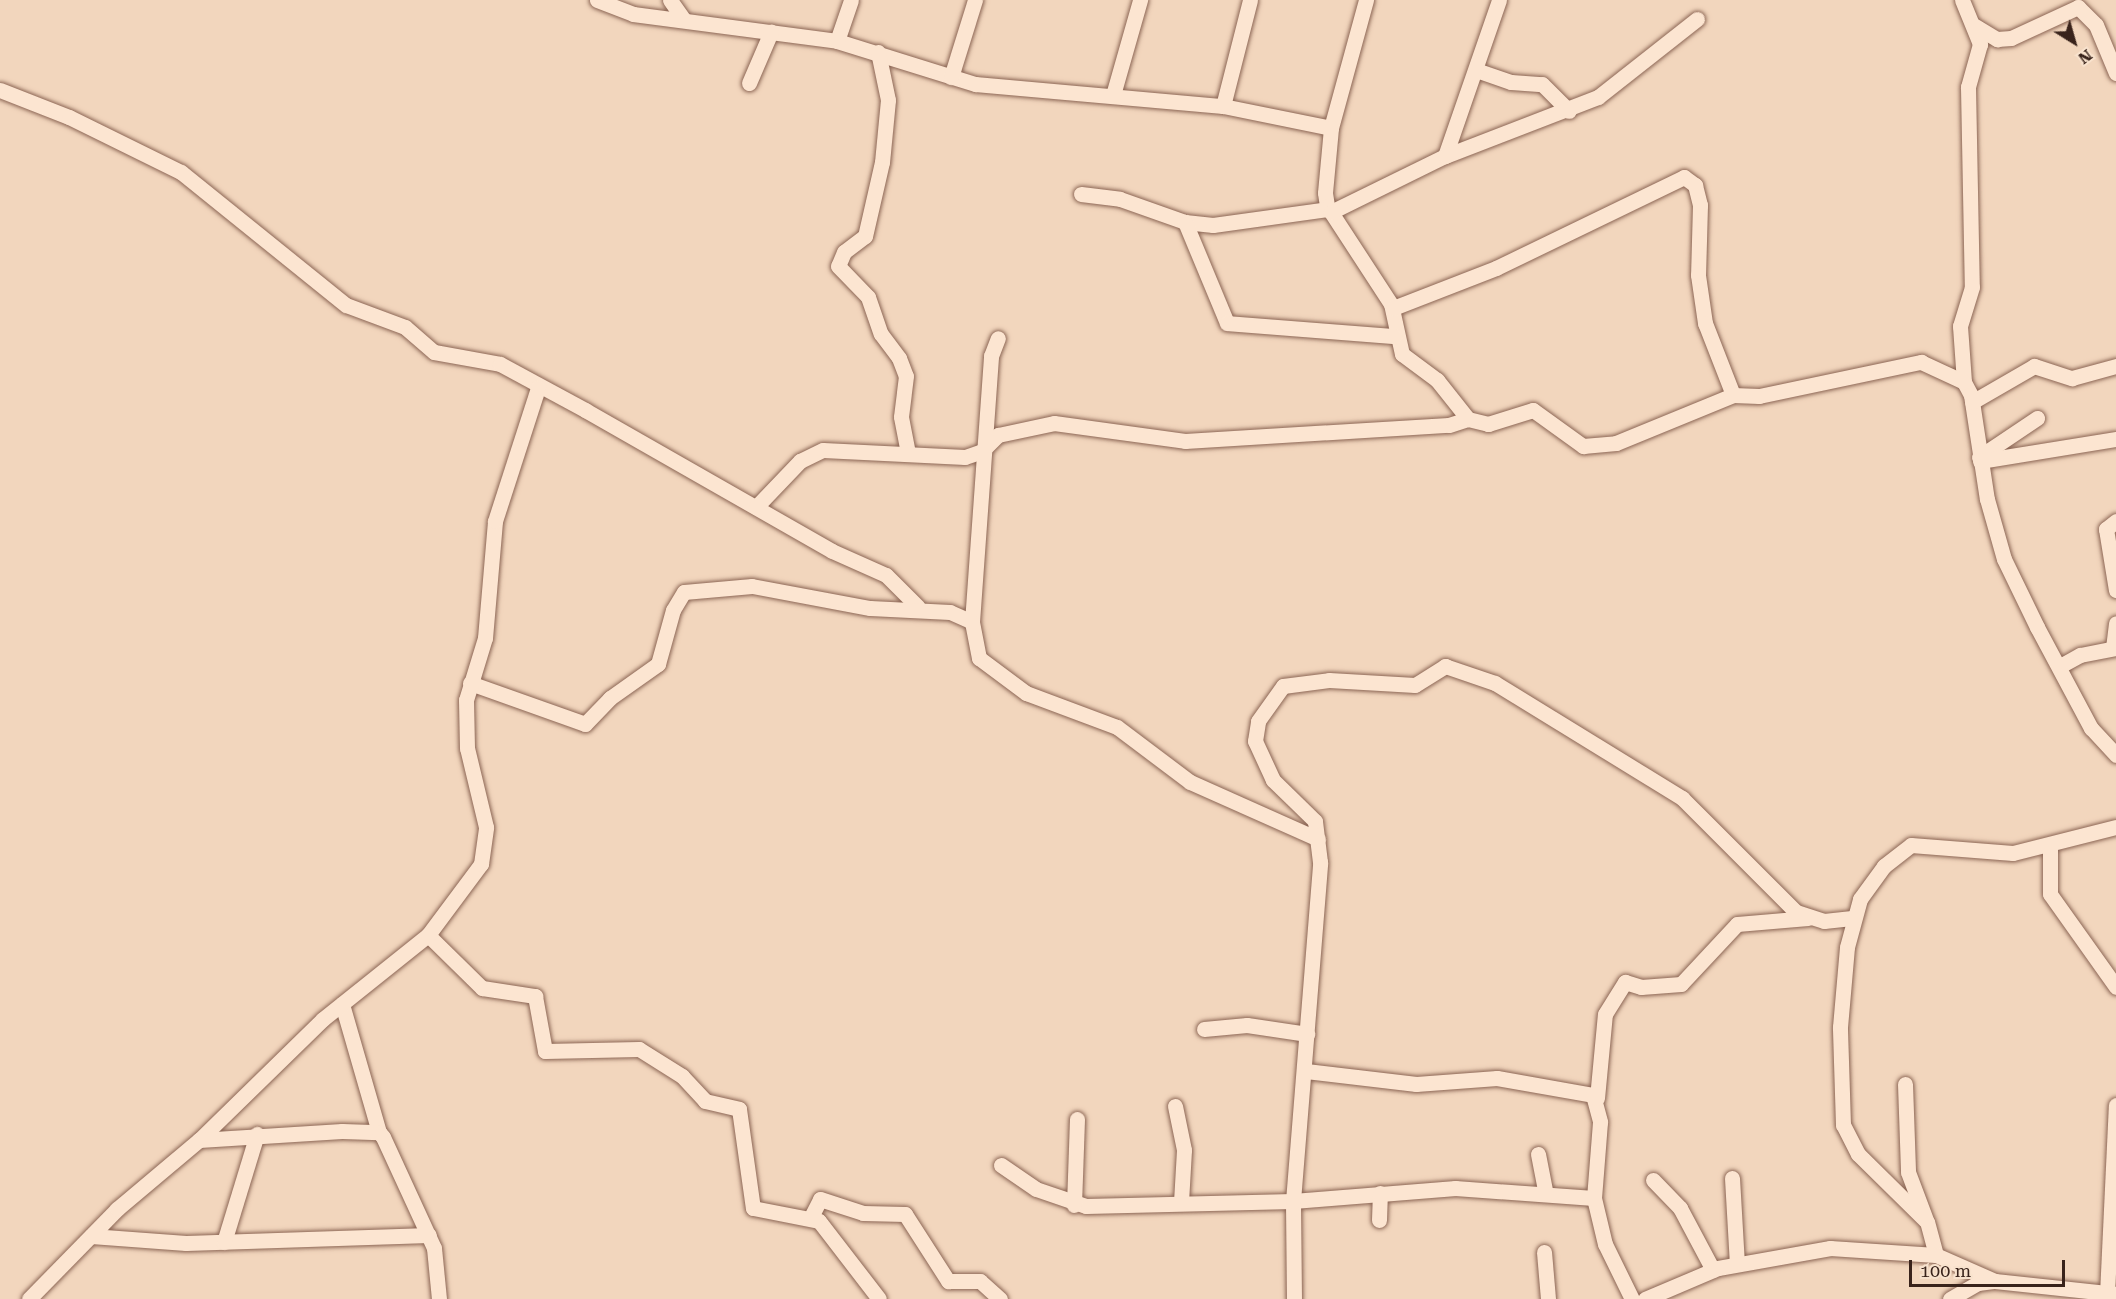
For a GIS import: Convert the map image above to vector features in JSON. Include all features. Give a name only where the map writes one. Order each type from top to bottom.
[{"type":"street","points":[[597,0],[624,12],[837,41],[878,51],[951,77],[1223,106],[1331,129]]},
{"type":"street","points":[[670,0],[684,20]]},
{"type":"street","points":[[837,41],[851,0]]},
{"type":"street","points":[[951,77],[975,0]]},
{"type":"street","points":[[1113,95],[1140,0]]},
{"type":"street","points":[[1223,106],[1250,0]]},
{"type":"street","points":[[1366,0],[1331,129],[1325,193],[1330,210],[1393,308],[1394,336],[1402,354],[1437,380],[1468,419]]},
{"type":"street","points":[[1445,156],[1498,0]]},
{"type":"street","points":[[1962,0],[1975,26],[1980,44],[1968,87],[1972,287],[1960,326],[1964,382],[1972,402],[1979,459],[2004,559],[2091,728],[2116,755]]},
{"type":"street","points":[[1975,26],[1997,39],[2011,38],[2078,7],[2096,25],[2116,73]]},
{"type":"street","points":[[1081,194],[1120,199],[1185,222],[1227,225],[1330,210],[1445,156],[1569,111],[1611,88],[1696,19]]},
{"type":"street","points":[[749,83],[771,32]]},
{"type":"street","points":[[878,51],[888,100],[882,162],[864,236],[844,252],[838,266],[868,297],[881,334],[899,358],[906,376],[901,417],[908,452]]},
{"type":"street","points":[[1476,70],[1511,82],[1542,84],[1569,111]]},
{"type":"street","points":[[0,90],[69,117],[181,172],[356,311],[405,327],[434,352],[500,364],[538,388],[832,551],[886,575],[918,607]]},
{"type":"street","points":[[1393,308],[1496,268],[1684,177],[1695,185],[1700,205],[1698,274],[1705,323],[1732,395]]},
{"type":"street","points":[[1185,222],[1227,323],[1394,336]]},
{"type":"street","points":[[998,338],[991,356],[987,444],[972,622],[976,654],[1026,693],[1117,727],[1190,782],[1318,838]]},
{"type":"street","points":[[756,507],[793,467],[818,451],[908,452],[965,457],[998,435],[1054,423],[1185,441],[1449,425],[1468,419],[1488,424],[1533,410],[1575,444],[1590,447],[1616,443],[1732,395],[1759,396],[1921,362],[1964,382]]},
{"type":"street","points":[[1972,402],[2034,366],[2072,378],[2116,366]]},
{"type":"street","points":[[29,1299],[91,1236],[199,1140],[342,1004],[429,936],[469,884],[487,849],[482,803],[467,748],[470,683],[485,638],[495,521],[538,388]]},
{"type":"street","points":[[1979,459],[2037,418]]},
{"type":"street","points":[[1979,459],[2116,439]]},
{"type":"street","points":[[2116,520],[2106,529],[2116,590]]},
{"type":"street","points":[[470,683],[585,724],[610,698],[658,664],[673,610],[684,592],[752,586],[870,608],[918,607],[972,622]]},
{"type":"street","points":[[2060,666],[2080,655],[2115,648],[2116,623]]},
{"type":"street","points":[[1294,1299],[1293,1201],[1306,1071],[1318,838],[1315,821],[1273,780],[1255,741],[1254,729],[1274,696],[1293,681],[1415,685],[1445,666],[1495,684],[1682,798],[1808,918]]},
{"type":"street","points":[[1926,1220],[1858,1154],[1843,1125],[1840,1028],[1852,918],[1884,866],[1911,845],[1986,853],[2050,846],[2116,827]]},
{"type":"street","points":[[2050,846],[2050,894],[2116,987]]},
{"type":"street","points":[[1632,1299],[1605,1244],[1594,1198],[1597,1098],[1605,1014],[1625,982],[1641,987],[1681,984],[1737,924],[1808,918],[1852,918]]},
{"type":"street","points":[[429,936],[482,988],[535,996],[545,1051],[639,1049],[682,1076],[705,1101],[739,1109],[753,1208],[811,1217],[829,1228],[879,1299]]},
{"type":"street","points":[[342,1004],[379,1132],[429,1235],[439,1299]]},
{"type":"street","points":[[1204,1029],[1246,1025],[1307,1034]]},
{"type":"street","points":[[1306,1071],[1416,1084],[1497,1078],[1583,1090],[1597,1098]]},
{"type":"street","points":[[1905,1084],[1908,1172],[1936,1255]]},
{"type":"street","points":[[1950,1299],[1978,1283],[1995,1281],[2112,1294],[2116,1105]]},
{"type":"street","points":[[1175,1106],[1184,1150],[1181,1202]]},
{"type":"street","points":[[1074,1205],[1077,1119]]},
{"type":"street","points":[[199,1140],[257,1134],[379,1132]]},
{"type":"street","points":[[224,1242],[257,1134]]},
{"type":"street","points":[[1538,1154],[1545,1191]]},
{"type":"street","points":[[1001,1165],[1035,1189],[1074,1205],[1293,1201],[1380,1193],[1545,1191],[1594,1198]]},
{"type":"street","points":[[1732,1178],[1737,1264]]},
{"type":"street","points":[[1653,1180],[1680,1208],[1713,1270]]},
{"type":"street","points":[[1379,1220],[1380,1193]]},
{"type":"street","points":[[811,1217],[820,1199],[863,1213],[905,1214],[948,1281],[980,1281],[1000,1299]]},
{"type":"street","points":[[91,1236],[224,1242],[429,1235]]},
{"type":"street","points":[[1645,1299],[1713,1270],[1830,1248],[1936,1255],[1995,1281]]},
{"type":"street","points":[[1544,1252],[1548,1299]]}]
